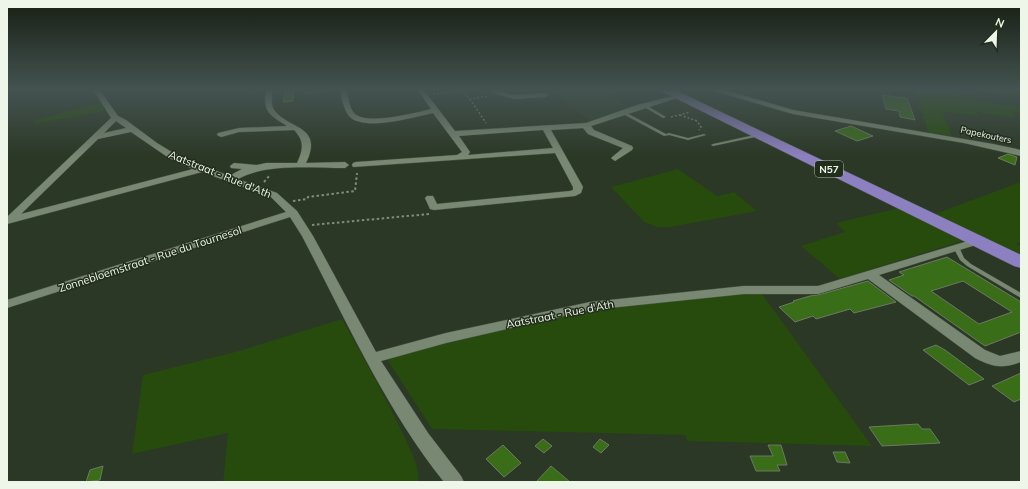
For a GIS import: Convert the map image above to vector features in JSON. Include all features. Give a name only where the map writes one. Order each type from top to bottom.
[{"type":"main road","name":"N57","points":[[712,112],[1021,262]]},
{"type":"street","name":"Aatstraat - Rue d'Ath","points":[[111,112],[115,118],[172,156],[202,169],[274,195],[284,202],[293,213],[403,410],[453,481]]},
{"type":"street","points":[[272,112],[304,136],[307,148],[300,166]]},
{"type":"street","points":[[350,112],[351,115],[358,120],[371,122],[429,112]]},
{"type":"street","points":[[435,112],[466,152],[463,156],[458,158]]},
{"type":"street","points":[[453,134],[587,125],[627,112]]},
{"type":"street","name":"Papekouters","points":[[791,112],[962,140],[1021,153]]},
{"type":"street","points":[[8,222],[115,118]]},
{"type":"street","points":[[265,129],[278,124],[282,119]]},
{"type":"street","points":[[587,125],[586,129],[591,132],[629,148],[615,158]]},
{"type":"street","points":[[221,135],[239,130],[295,128]]},
{"type":"street","points":[[430,198],[434,206],[572,194],[578,191],[578,187],[546,128]]},
{"type":"street","points":[[96,137],[133,129]]},
{"type":"street","points":[[357,165],[558,150]]},
{"type":"street","points":[[230,179],[245,171],[256,168],[274,166],[345,165]]},
{"type":"street","points":[[234,166],[256,168]]},
{"type":"street","points":[[8,222],[202,169]]},
{"type":"street","name":"Zonnebloemstraat - Rue du Tournesol","points":[[7,304],[293,213]]},
{"type":"street","name":"Aatstraat - Rue d'Ath","points":[[373,358],[446,338],[590,306],[756,290],[818,290],[978,242]]},
{"type":"street","points":[[869,274],[980,354],[1001,363],[1021,356]]},
{"type":"lane","points":[[655,112],[664,117]]},
{"type":"lane","points":[[624,113],[665,135],[669,134],[688,139],[704,135]]},
{"type":"lane","points":[[713,146],[759,135]]},
{"type":"lane","points":[[957,248],[962,259],[969,265],[1021,296]]},
{"type":"path","points":[[479,112],[492,132]]},
{"type":"path","points":[[664,117],[669,118],[691,112]]},
{"type":"path","points":[[680,115],[697,121],[700,124],[701,127],[695,132]]},
{"type":"path","points":[[284,202],[307,199],[308,196],[355,191],[357,165]]},
{"type":"path","points":[[254,188],[262,184],[273,171],[274,166]]},
{"type":"path","points":[[300,226],[432,214]]},
{"type":"shaded area","points":[[579,112],[616,112],[591,121]]},
{"type":"green space","points":[[66,112],[100,112],[35,124],[35,120]]},
{"type":"green space","points":[[922,112],[942,112],[952,136],[929,133]]},
{"type":"green space","points":[[948,112],[1021,112],[1014,112],[1016,118],[976,112],[978,116]]},
{"type":"green space","points":[[678,169],[717,196],[734,192],[757,211],[670,227],[658,227],[644,222],[611,187]]},
{"type":"green space","points":[[1021,182],[1021,242],[1016,244],[1021,247],[1021,256],[935,214]]},
{"type":"green space","points":[[899,208],[965,240],[840,279],[801,246],[845,232],[836,223]]},
{"type":"green space","points":[[749,291],[762,294],[872,446],[687,441],[685,435],[432,429],[385,356],[574,311]]},
{"type":"green space","points":[[342,319],[382,391],[412,452],[418,470],[418,482],[223,482],[228,433],[132,454],[143,375],[239,351]]},
{"type":"building","points":[[899,112],[912,112],[915,120],[900,117]]},
{"type":"building","points":[[851,126],[873,136],[857,141],[835,131]]},
{"type":"building","points":[[1008,154],[1017,157],[1015,165],[998,158]]},
{"type":"building","points":[[947,257],[1021,302],[1021,332],[985,346],[889,280],[904,275],[899,272]],"holes":[[[963,281],[1012,312],[979,324],[931,291]]]},
{"type":"building","points":[[868,281],[896,302],[854,313],[850,309],[816,319],[813,316],[795,322],[779,307],[810,296]]},
{"type":"building","points":[[936,345],[984,379],[969,385],[923,350]]},
{"type":"building","points":[[1021,373],[1021,399],[1014,402],[992,386]]},
{"type":"building","points":[[918,424],[922,429],[930,429],[940,443],[882,446],[869,427]]},
{"type":"building","points":[[543,439],[552,446],[544,453],[535,446]]},
{"type":"building","points":[[600,439],[609,445],[601,453],[593,447]]},
{"type":"building","points":[[503,445],[521,463],[504,477],[486,459]]},
{"type":"building","points":[[768,445],[781,445],[787,465],[777,465],[780,471],[756,471],[750,456],[773,456]]},
{"type":"building","points":[[833,452],[845,452],[850,463],[837,462]]},
{"type":"building","points":[[103,466],[100,480],[86,482],[90,470]]},
{"type":"building","points":[[551,466],[570,482],[536,482]]}]
